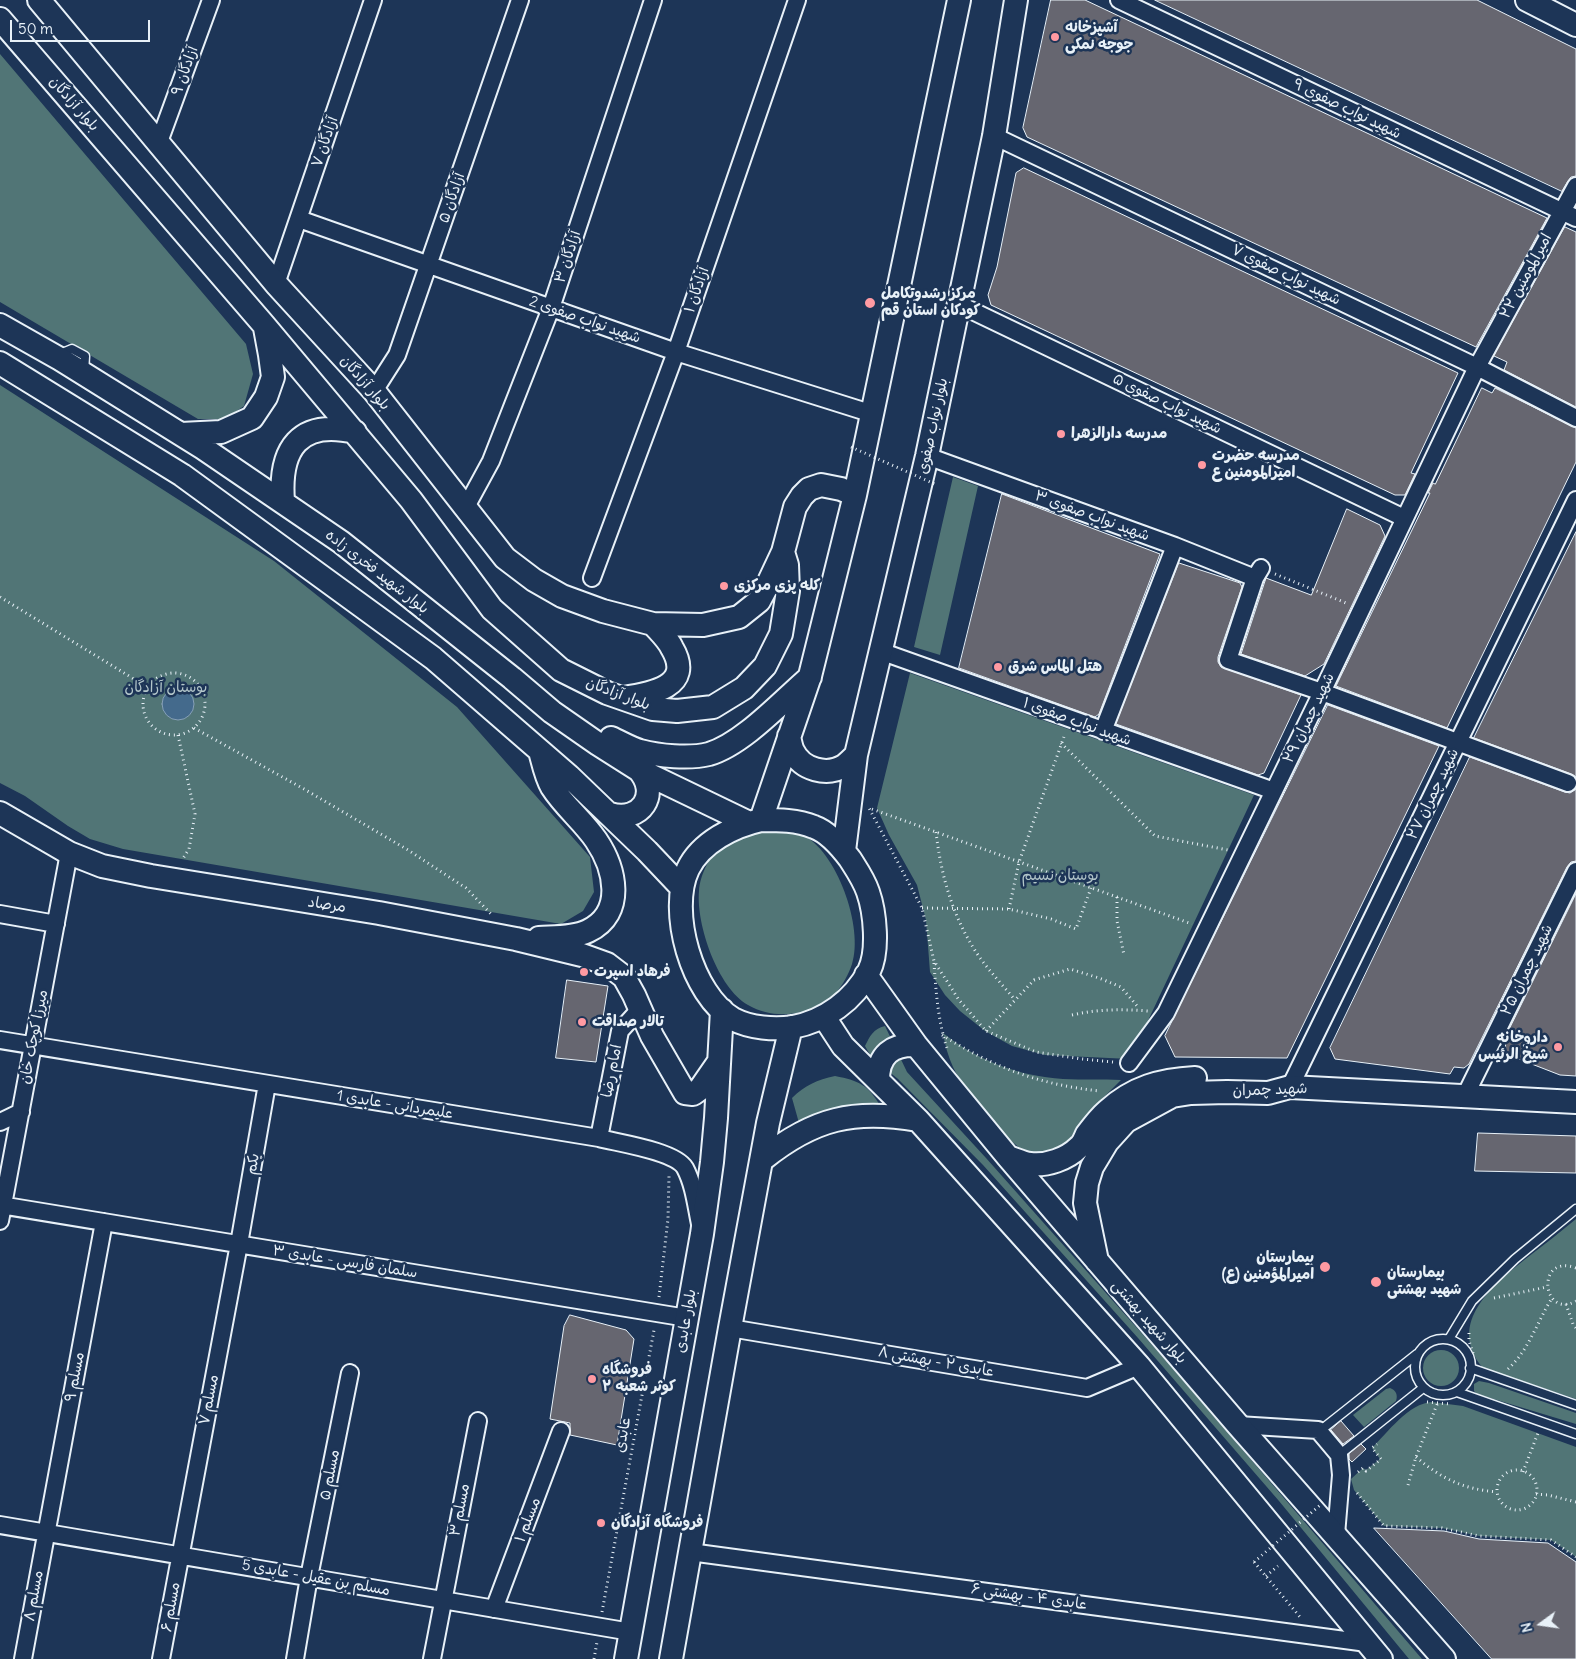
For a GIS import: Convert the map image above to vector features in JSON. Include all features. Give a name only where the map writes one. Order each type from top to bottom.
[{"type":"main road","name":"بلوار آزادگان","points":[[39,0],[276,284],[374,391],[505,558],[534,580],[562,596],[653,624],[703,625],[738,617],[759,601],[783,552]]},
{"type":"main road","points":[[755,822],[810,676],[855,495],[959,0]]},
{"type":"main road","name":"بلوار نواب صفوی","points":[[844,851],[856,755],[927,456],[994,136],[1016,0]]},
{"type":"main road","points":[[1527,0],[1576,25]]},
{"type":"main road","name":"بلوار آزادگان","points":[[0,18],[264,325],[411,500],[492,608],[561,670],[607,693],[652,709],[677,711],[713,707],[744,688],[765,666],[782,634],[788,591],[787,564],[783,552]]},
{"type":"main road","points":[[180,434],[220,432],[252,418],[266,397],[273,378],[264,325]]},
{"type":"main road","name":"بلوار شهید فخری زاده","points":[[0,326],[55,356],[180,434],[341,542],[552,712],[639,770],[755,822]]},
{"type":"main road","points":[[0,363],[190,481],[432,658],[610,814],[682,888]]},
{"type":"main road","points":[[283,502],[281,481],[284,463],[291,449],[300,438],[311,432],[325,429],[338,428],[354,432]]},
{"type":"main road","points":[[783,552],[795,506],[809,489],[821,485],[841,489],[855,495]]},
{"type":"main road","points":[[622,699],[657,691],[670,685],[677,672],[678,660],[672,647],[653,624]]},
{"type":"main road","points":[[552,712],[639,751],[675,757],[709,754],[735,741],[760,722],[810,676]]},
{"type":"main road","points":[[789,736],[792,751],[802,763],[816,770],[831,771],[845,766],[856,755]]},
{"type":"main road","points":[[516,939],[570,936],[587,932],[604,920],[614,900],[613,879],[607,857],[595,838],[552,786],[539,750]]},
{"type":"main road","points":[[610,814],[618,817],[635,814],[646,801],[648,784],[639,770]]},
{"type":"main road","name":"مرصاد","points":[[0,813],[69,854],[102,866],[171,880],[379,913],[516,939],[582,955],[607,964],[624,977],[652,1036],[685,1093],[693,1094],[700,1089],[718,1063]]},
{"type":"main road","points":[[780,820],[798,822],[815,827],[844,851],[859,872],[868,893],[874,915],[875,948],[870,969],[858,988],[843,1004],[808,1023],[791,1027],[771,1028],[752,1025],[734,1019],[722,1010],[708,994],[696,974],[686,943],[681,920],[682,888],[688,868],[714,840],[731,830],[755,822],[780,820]]},
{"type":"main road","name":"بلوار شهید بهشتی","points":[[866,974],[916,1045],[1008,1157],[1238,1425],[1444,1659]]},
{"type":"main road","name":"بلوار عابدی","points":[[626,1659],[702,1234],[713,1153],[722,1010]]},
{"type":"main road","points":[[824,1016],[843,1046],[918,1120],[1139,1366],[1374,1651]]},
{"type":"main road","points":[[671,1659],[768,1123],[791,1027]]},
{"type":"main road","points":[[878,1080],[878,1069],[883,1058],[892,1049],[904,1045],[916,1045]]},
{"type":"main road","points":[[1008,1157],[1029,1164],[1042,1164],[1068,1156],[1080,1147],[1106,1112],[1134,1092],[1146,1086],[1193,1078],[1222,1077],[1271,1080],[1290,1087]]},
{"type":"main road","name":"شهید چمران","points":[[1098,1263],[1086,1203],[1087,1184],[1092,1167],[1107,1142],[1126,1120],[1172,1096],[1218,1092],[1268,1093],[1290,1087],[1576,1102]]},
{"type":"main road","points":[[763,1158],[801,1133],[836,1120],[863,1115],[891,1116],[918,1120]]},
{"type":"street","name":"آزادگان ۹","points":[[159,142],[211,0]]},
{"type":"street","name":"آزادگان ۷","points":[[276,284],[373,0]]},
{"type":"street","name":"آزادگان ۵","points":[[374,391],[397,355],[520,0]]},
{"type":"street","name":"آزادگان ۳","points":[[466,507],[491,461],[551,308],[653,0]]},
{"type":"street","name":"آزادگان ۱","points":[[592,578],[676,352],[797,0]]},
{"type":"street","name":"شهید نواب صفوی ۹","points":[[1119,0],[1569,214]]},
{"type":"street","name":"شهید نواب صفوی ۷","points":[[994,136],[1477,367],[1576,418]]},
{"type":"street","name":"امیرالمومنین ۲۲","points":[[1477,367],[1569,214],[1576,186]]},
{"type":"street","name":"شهید نواب صفوی 2","points":[[299,219],[676,352],[872,414]]},
{"type":"street","name":"شهید نواب صفوی ۵","points":[[958,304],[1404,518]]},
{"type":"street","name":"شهید چمران ۲۹","points":[[1129,1063],[1166,1012],[1322,692],[1477,367]]},
{"type":"street","name":"شهید نواب صفوی ۳","points":[[927,456],[1175,546],[1258,573]]},
{"type":"street","name":"شهید چمران ۲۷","points":[[1290,1087],[1576,500]]},
{"type":"street","points":[[1103,731],[1175,546]]},
{"type":"street","points":[[1258,573],[1228,660],[1322,692],[1568,783]]},
{"type":"street","name":"شهید نواب صفوی ۱","points":[[880,652],[1274,791]]},
{"type":"street","name":"میرزا کوچک خان","points":[[1,1210],[69,854]]},
{"type":"street","name":"شهید چمران ۲۵","points":[[1465,1096],[1576,871]]},
{"type":"street","points":[[0,914],[56,924]]},
{"type":"street","name":"امام رضا","points":[[599,1138],[620,1031],[640,1010]]},
{"type":"street","name":"علیمردانی - عابدی 1","points":[[0,1040],[599,1138],[669,1154]]},
{"type":"street","name":"یکم","points":[[239,1244],[267,1084]]},
{"type":"street","points":[[0,1122],[20,1112]]},
{"type":"street","points":[[669,1154],[684,1166],[689,1178],[702,1234]]},
{"type":"street","name":"سلمان فارسی - عابدی ۳","points":[[1,1210],[104,1222],[687,1318]]},
{"type":"street","name":"مسلم ۹","points":[[46,1532],[104,1222]]},
{"type":"street","name":"مسلم ۷","points":[[180,1555],[239,1244]]},
{"type":"street","name":"عابدی ۲ - بهشتی ۸","points":[[730,1328],[1087,1388],[1139,1366]]},
{"type":"street","name":"مسلم ۵","points":[[295,1659],[350,1373]]},
{"type":"street","name":"مسلم ۳","points":[[432,1659],[478,1421]]},
{"type":"street","points":[[1238,1425],[1318,1430],[1339,1456],[1341,1475],[1336,1535]]},
{"type":"street","name":"مسلم ۱","points":[[494,1609],[561,1431]]},
{"type":"street","name":"مسلم بن عقیل - عابدی 5","points":[[0,1525],[631,1632]]},
{"type":"street","name":"مسلم ۸","points":[[23,1659],[46,1532]]},
{"type":"street","name":"عابدی ۴ - بهشتی ۶","points":[[690,1552],[1315,1636],[1374,1651]]},
{"type":"street","name":"مسلم ۶","points":[[161,1659],[180,1555]]},
{"type":"lane","points":[[1449,1339],[1472,1301],[1514,1259],[1576,1209]]},
{"type":"lane","points":[[1318,1430],[1326,1426],[1431,1341],[1449,1339],[1457,1342],[1469,1356],[1470,1368],[1466,1383],[1457,1392]]},
{"type":"lane","points":[[1418,1352],[1415,1361],[1417,1380],[1423,1388],[1432,1393],[1441,1395],[1457,1392],[1576,1434]]},
{"type":"lane","points":[[1470,1368],[1576,1405]]},
{"type":"lane","points":[[1339,1456],[1423,1388]]},
{"type":"path","points":[[851,447],[937,485]]},
{"type":"path","points":[[1258,573],[1361,609]]},
{"type":"path","points":[[0,597],[147,687]]},
{"type":"path","points":[[178,673],[187,675],[194,680],[204,695],[204,713],[194,728],[187,733],[178,735],[160,733],[147,721],[143,713],[142,704],[147,687],[160,675],[178,673]]},
{"type":"path","points":[[1009,909],[1019,862],[1070,719]]},
{"type":"path","points":[[194,728],[408,850],[466,888],[516,939]]},
{"type":"path","points":[[171,880],[190,849],[195,814],[178,735]]},
{"type":"path","points":[[1062,743],[1155,836],[1243,853]]},
{"type":"path","points":[[1134,1092],[1078,1089],[1050,1084],[1023,1076],[995,1065],[942,1035],[934,961],[922,908],[869,808],[1206,929]]},
{"type":"path","points":[[936,832],[938,858],[944,884],[953,909],[977,954],[1016,1000]]},
{"type":"path","points":[[922,908],[1009,909],[1051,918],[1076,929],[1092,888]]},
{"type":"path","points":[[1117,897],[1118,921],[1124,955]]},
{"type":"path","points":[[934,961],[959,1000],[986,1031],[1008,1042],[1036,1052],[1082,1059],[1129,1063]]},
{"type":"path","points":[[986,1031],[1034,980],[1070,969],[1121,987],[1138,1007]]},
{"type":"path","points":[[1072,1014],[1113,1009],[1166,1012]]},
{"type":"path","name":"عابدی","points":[[594,1659],[657,1314],[668,1219],[669,1154]]},
{"type":"path","points":[[1576,1268],[1564,1266],[1557,1268],[1548,1276],[1547,1287],[1552,1298],[1560,1303],[1576,1302]]},
{"type":"path","points":[[1490,1299],[1547,1287]]},
{"type":"path","points":[[1502,1375],[1520,1357],[1552,1298]]},
{"type":"path","points":[[1566,1304],[1576,1328]]},
{"type":"path","points":[[1468,1332],[1475,1358]]},
{"type":"path","points":[[1408,1485],[1416,1457],[1438,1402],[1422,1403]]},
{"type":"path","points":[[1523,1472],[1538,1433]]},
{"type":"path","points":[[1354,1476],[1363,1468],[1366,1470],[1380,1459],[1372,1448],[1379,1442]]},
{"type":"path","points":[[1416,1457],[1438,1474],[1459,1485],[1497,1492]]},
{"type":"path","points":[[1517,1471],[1523,1472],[1533,1480],[1536,1486],[1536,1494],[1532,1504],[1526,1508],[1514,1510],[1502,1504],[1497,1492],[1498,1486],[1504,1475],[1517,1471]]},
{"type":"path","points":[[1354,1490],[1384,1526],[1442,1528],[1479,1536],[1551,1540],[1576,1557]]},
{"type":"path","points":[[1536,1494],[1576,1502]]},
{"type":"path","points":[[1315,1636],[1254,1562],[1325,1501]]},
{"type":"green space","points":[[0,54],[246,344],[253,374],[244,406],[225,419],[198,419],[0,302]]},
{"type":"green space","name":"بوستان آزادگان","points":[[0,385],[274,561],[457,707],[590,857],[594,892],[583,911],[561,924],[123,849],[90,839],[25,796],[0,783]]},
{"type":"green space","points":[[953,477],[978,486],[940,655],[914,647]]},
{"type":"green space","name":"بوستان نسیم","points":[[910,673],[1254,795],[1130,1059],[1045,1055],[1012,1046],[985,1031],[960,1011],[945,995],[930,972],[926,920],[917,885],[889,835],[877,808]]},
{"type":"green space","points":[[760,827],[801,834],[814,843],[826,856],[836,873],[845,891],[851,911],[855,949],[849,972],[841,987],[830,999],[807,1011],[777,1014],[755,1009],[748,1005],[737,997],[727,985],[705,938],[701,921],[699,891],[707,864],[725,842],[737,835]]},
{"type":"green space","points":[[885,1026],[907,1072],[1169,1364],[1422,1659],[1409,1659],[1279,1501],[1138,1338],[983,1165],[898,1079],[872,1058],[865,1046],[875,1031]]},
{"type":"green space","points":[[943,1033],[970,1052],[1015,1071],[1063,1079],[1121,1080],[1104,1097],[1089,1117],[1079,1135],[1056,1155],[1032,1154],[1009,1139],[986,1115],[966,1089],[953,1067]]},
{"type":"green space","points":[[835,1076],[862,1085],[872,1094],[881,1107],[859,1106],[839,1108],[819,1113],[799,1123],[792,1098],[812,1084]]},
{"type":"green space","points":[[1576,1219],[1576,1399],[1483,1368],[1473,1351],[1469,1335],[1472,1320],[1478,1306],[1489,1292],[1501,1279]]},
{"type":"green space","points":[[1441,1350],[1448,1351],[1454,1355],[1458,1361],[1458,1375],[1454,1381],[1448,1385],[1441,1386],[1434,1385],[1428,1381],[1424,1375],[1423,1368],[1424,1361],[1428,1355],[1434,1351]]},
{"type":"green space","points":[[1479,1381],[1576,1413],[1576,1424],[1477,1394],[1474,1391],[1474,1384]]},
{"type":"green space","points":[[1390,1388],[1396,1393],[1396,1401],[1364,1427],[1353,1415],[1386,1389]]},
{"type":"green space","points":[[1432,1402],[1463,1406],[1576,1447],[1576,1557],[1551,1540],[1479,1536],[1442,1528],[1384,1526],[1354,1490],[1351,1479],[1363,1468],[1366,1470],[1380,1459],[1372,1448],[1399,1420],[1415,1408]]},
{"type":"water","points":[[178,688],[184,689],[189,693],[193,698],[193,710],[189,715],[184,719],[178,720],[172,719],[167,715],[163,710],[162,704],[163,698],[167,693],[172,689]]},
{"type":"building","points":[[1051,0],[1085,0],[1547,218],[1476,347],[1027,137],[1023,128]]},
{"type":"building","points":[[1155,0],[1477,0],[1576,49],[1576,176],[1571,177],[1562,191]]},
{"type":"building","points":[[1024,168],[1458,373],[1411,473],[1415,474],[1405,495],[1395,495],[991,305],[988,295],[997,267],[1016,173]]},
{"type":"building","points":[[1565,227],[1576,232],[1576,407],[1504,370],[1507,362],[1494,356]]},
{"type":"building","points":[[1482,388],[1492,393],[1495,388],[1576,428],[1576,462],[1447,728],[1336,686],[1430,493],[1428,493],[1433,483],[1435,484]]},
{"type":"building","points":[[1002,494],[1160,554],[1099,714],[1095,717],[959,668]]},
{"type":"building","points":[[1347,509],[1380,525],[1385,536],[1324,664],[1305,676],[1241,654],[1266,578],[1311,595]]},
{"type":"building","points":[[1576,532],[1576,777],[1474,738]]},
{"type":"building","points":[[1179,563],[1240,583],[1242,587],[1218,657],[1221,667],[1301,695],[1264,773],[1258,775],[1116,724]]},
{"type":"building","points":[[1328,705],[1439,746],[1287,1058],[1175,1057],[1165,1036]]},
{"type":"building","points":[[1470,757],[1565,792],[1570,793],[1576,789],[1576,861],[1571,862],[1567,867],[1469,1064],[1464,1068],[1454,1067],[1450,1074],[1335,1059],[1330,1048]]},
{"type":"building","points":[[1576,894],[1576,1076],[1560,1075],[1506,1054],[1505,1038]]},
{"type":"building","name":"تالار صداقت","points":[[567,980],[608,986],[596,1062],[556,1058]]},
{"type":"building","points":[[1478,1133],[1576,1136],[1576,1173],[1475,1171]]},
{"type":"building","name":"فروشگاه کوثر شعبه ۲","points":[[570,1315],[626,1330],[634,1339],[617,1445],[570,1435],[570,1423],[550,1419],[564,1326]]},
{"type":"building","points":[[1341,1421],[1354,1436],[1343,1444],[1331,1430]]},
{"type":"building","points":[[1361,1444],[1366,1449],[1352,1462],[1349,1459],[1349,1454]]},
{"type":"building","points":[[1374,1528],[1444,1531],[1479,1539],[1548,1543],[1576,1562],[1576,1659],[1492,1659]]},
{"type":"place","name":"آشپزخانه جوجه نمکی","points":[[1055,37]]},
{"type":"place","name":"مرکز رشدوتکامل کودکان استان قم","points":[[870,303]]},
{"type":"place","name":"مدرسه دارالزهرا","points":[[1061,434]]},
{"type":"place","name":"مدرسه حضرت امیرالمومنین ع","points":[[1202,465]]},
{"type":"place","name":"کله پزی مرکزی","points":[[724,586]]},
{"type":"place","name":"هتل الماس شرق","points":[[998,667]]},
{"type":"place","name":"فرهاد اسپرت","points":[[584,972]]},
{"type":"place","name":"تالار صداقت","points":[[582,1022]]},
{"type":"place","name":"داروخانه شیخ الرئیس","points":[[1558,1047]]},
{"type":"place","name":"بیمارستان امیرالمؤمنین (ع)","points":[[1325,1267]]},
{"type":"place","name":"بیمارستان شهید بهشتی","points":[[1376,1282]]},
{"type":"place","name":"فروشگاه کوثر شعبه ۲","points":[[592,1379]]},
{"type":"place","name":"فروشگاه آزادگان","points":[[601,1523]]}]
